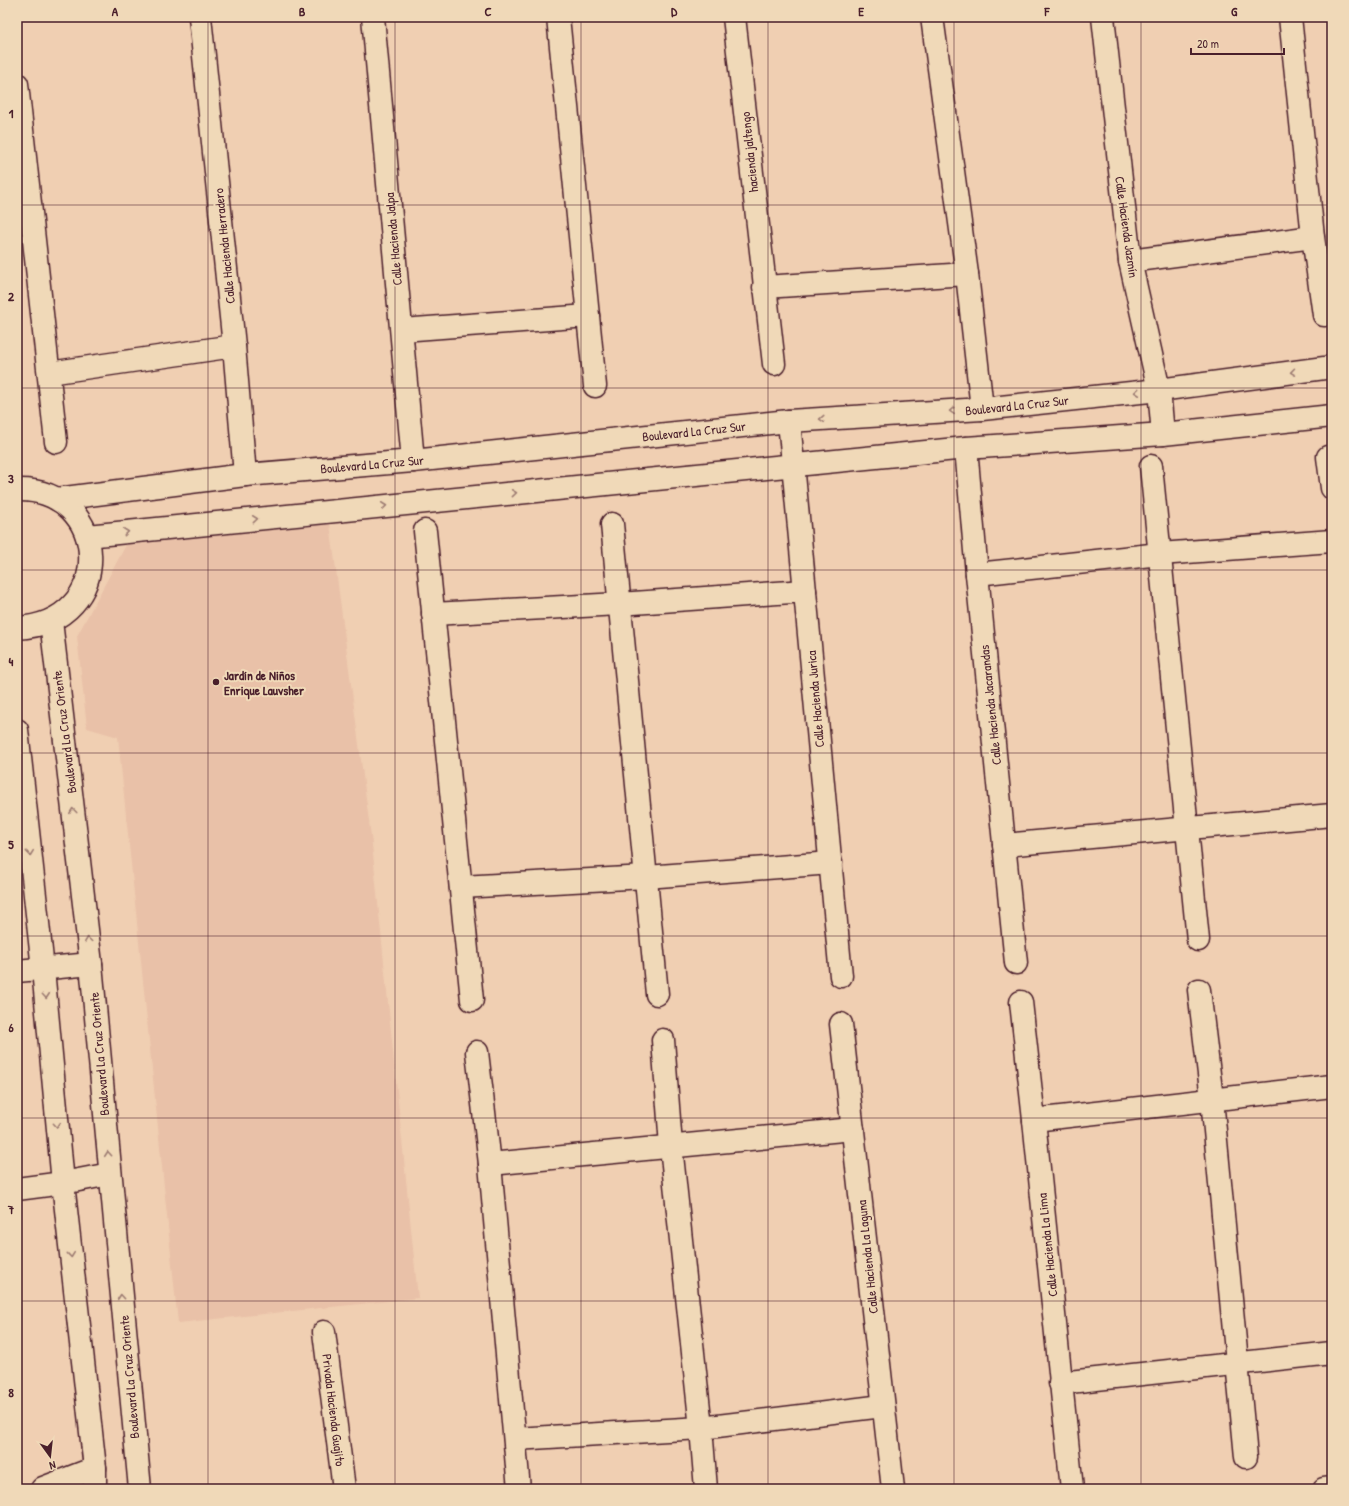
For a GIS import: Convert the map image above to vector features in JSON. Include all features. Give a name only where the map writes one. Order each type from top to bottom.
[{"type":"street","name":"Calle Hacienda Herradero","points":[[200,17],[234,346],[245,475]]},
{"type":"street","name":"Calle Hacienda Jalpa","points":[[373,17],[414,461]]},
{"type":"street","points":[[558,17],[595,386]]},
{"type":"street","name":"hacienda jaltengo","points":[[734,17],[774,364]]},
{"type":"street","points":[[932,17],[967,274],[982,410]]},
{"type":"street","name":"Calle Hacienda Jazmín","points":[[1103,17],[1130,261],[1159,390],[1163,434]]},
{"type":"street","points":[[1290,17],[1313,236],[1324,315]]},
{"type":"street","points":[[17,84],[56,442]]},
{"type":"street","points":[[1130,261],[1313,236]]},
{"type":"street","points":[[764,287],[967,274]]},
{"type":"street","points":[[402,330],[588,316]]},
{"type":"street","points":[[49,373],[234,346]]},
{"type":"street","name":"Boulevard La Cruz Sur","points":[[57,499],[245,475],[414,461],[789,421],[982,410],[1159,390],[1332,367]]},
{"type":"street","points":[[87,536],[966,448],[1163,434],[1332,416]]},
{"type":"street","name":"Calle Hacienda Jurica","points":[[789,421],[841,976]]},
{"type":"street","name":"Calle Hacienda Jacarandas","points":[[966,448],[977,574],[1016,963]]},
{"type":"street","points":[[1328,457],[1332,488]]},
{"type":"street","points":[[1151,466],[1198,940]]},
{"type":"street","points":[[17,490],[42,493],[57,499],[70,509],[80,522],[87,536],[91,552],[87,582],[71,607],[51,621],[32,627],[17,628]]},
{"type":"street","points":[[612,524],[657,994]]},
{"type":"street","points":[[425,532],[472,1000]]},
{"type":"street","points":[[977,574],[1160,554],[1332,541]]},
{"type":"street","points":[[433,614],[619,604],[805,591]]},
{"type":"street","name":"Boulevard La Cruz Oriente","points":[[51,621],[91,964],[140,1489]]},
{"type":"street","points":[[17,730],[43,969],[63,1183],[95,1478],[42,1489]]},
{"type":"street","points":[[1004,845],[1332,815]]},
{"type":"street","points":[[461,888],[646,877],[831,863]]},
{"type":"street","points":[[17,971],[91,964]]},
{"type":"street","points":[[1199,990],[1212,1099],[1246,1457]]},
{"type":"street","name":"Calle Hacienda La Lima","points":[[1021,1002],[1072,1489]]},
{"type":"street","name":"Calle Hacienda La Laguna","points":[[841,1024],[893,1489]]},
{"type":"street","points":[[662,1040],[671,1146],[702,1428],[706,1489]]},
{"type":"street","points":[[477,1052],[490,1164],[519,1489]]},
{"type":"street","points":[[1034,1120],[1332,1086]]},
{"type":"street","points":[[490,1164],[853,1129]]},
{"type":"street","points":[[17,1189],[63,1183],[110,1174]]},
{"type":"street","name":"Privada Hacienda Guajito","points":[[324,1332],[344,1489]]},
{"type":"street","points":[[1060,1383],[1332,1353]]},
{"type":"street","points":[[515,1439],[702,1428],[883,1406]]},
{"type":"street","points":[[1324,1489],[1332,1488]]},
{"type":"shaded area","points":[[330,524],[372,844],[418,1298],[178,1323],[118,737],[87,728],[77,636],[126,545]]},
{"type":"place","name":"Jardín de Niños Enrique Lauvsher","points":[[216,682]]}]
